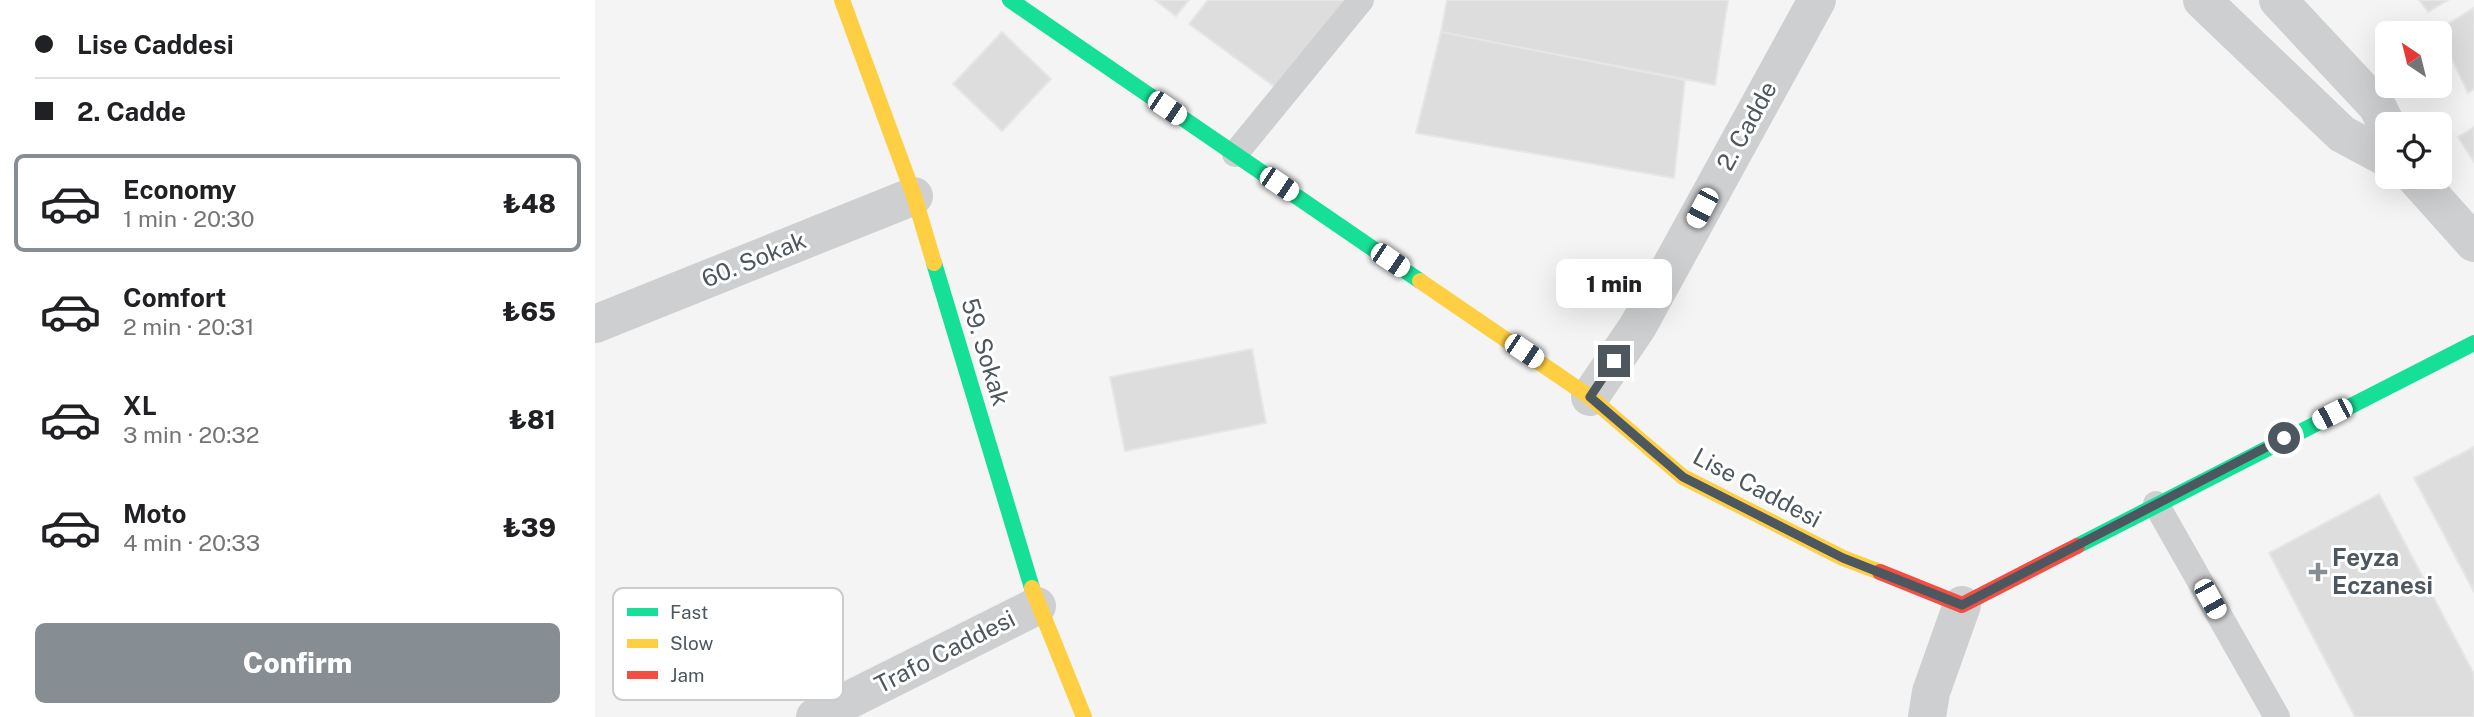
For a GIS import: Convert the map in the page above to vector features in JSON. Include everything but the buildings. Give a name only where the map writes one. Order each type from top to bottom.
[{"type":"street","name":"59. Sokak","points":[[842,0],[914,196],[1037,606],[1084,717]]},
{"type":"street","name":"Lise Caddesi","points":[[1010,0],[1590,397],[1683,477],[1843,558],[1962,605]]},
{"type":"street","name":"2. Cadde","points":[[1590,397],[1639,326],[1817,0]]},
{"type":"street","points":[[2202,0],[2343,134],[2375,151]]},
{"type":"street","points":[[2290,6],[2380,112]]},
{"type":"street","points":[[2427,189],[2474,243]]},
{"type":"street","name":"60. Sokak","points":[[595,324],[914,196]]},
{"type":"street","points":[[1927,717],[1931,692],[1962,605],[2474,343]]},
{"type":"street","name":"Trafo Caddesi","points":[[815,717],[1037,606]]},
{"type":"lane","points":[[1235,154],[1361,0]]},
{"type":"lane","points":[[2156,504],[2277,717]]},
{"type":"traffic: fast","points":[[1010,0],[1420,281]]},
{"type":"traffic: fast","points":[[934,263],[1032,588]]},
{"type":"traffic: fast","points":[[2077,546],[2474,343]]},
{"type":"traffic: slow","points":[[842,0],[914,196],[934,263]]},
{"type":"traffic: slow","points":[[1420,281],[1590,397],[1683,477],[1843,558],[1880,572]]},
{"type":"traffic: slow","points":[[1032,588],[1084,717]]},
{"type":"traffic: jam","points":[[1880,572],[1962,605],[2077,546]]},
{"type":"place","name":"Feyza Eczanesi","points":[[2318,572]]},
{"type":"route","points":[[1614,361],[1590,397],[1683,477],[1843,558],[1962,605],[2284,438]]}]
